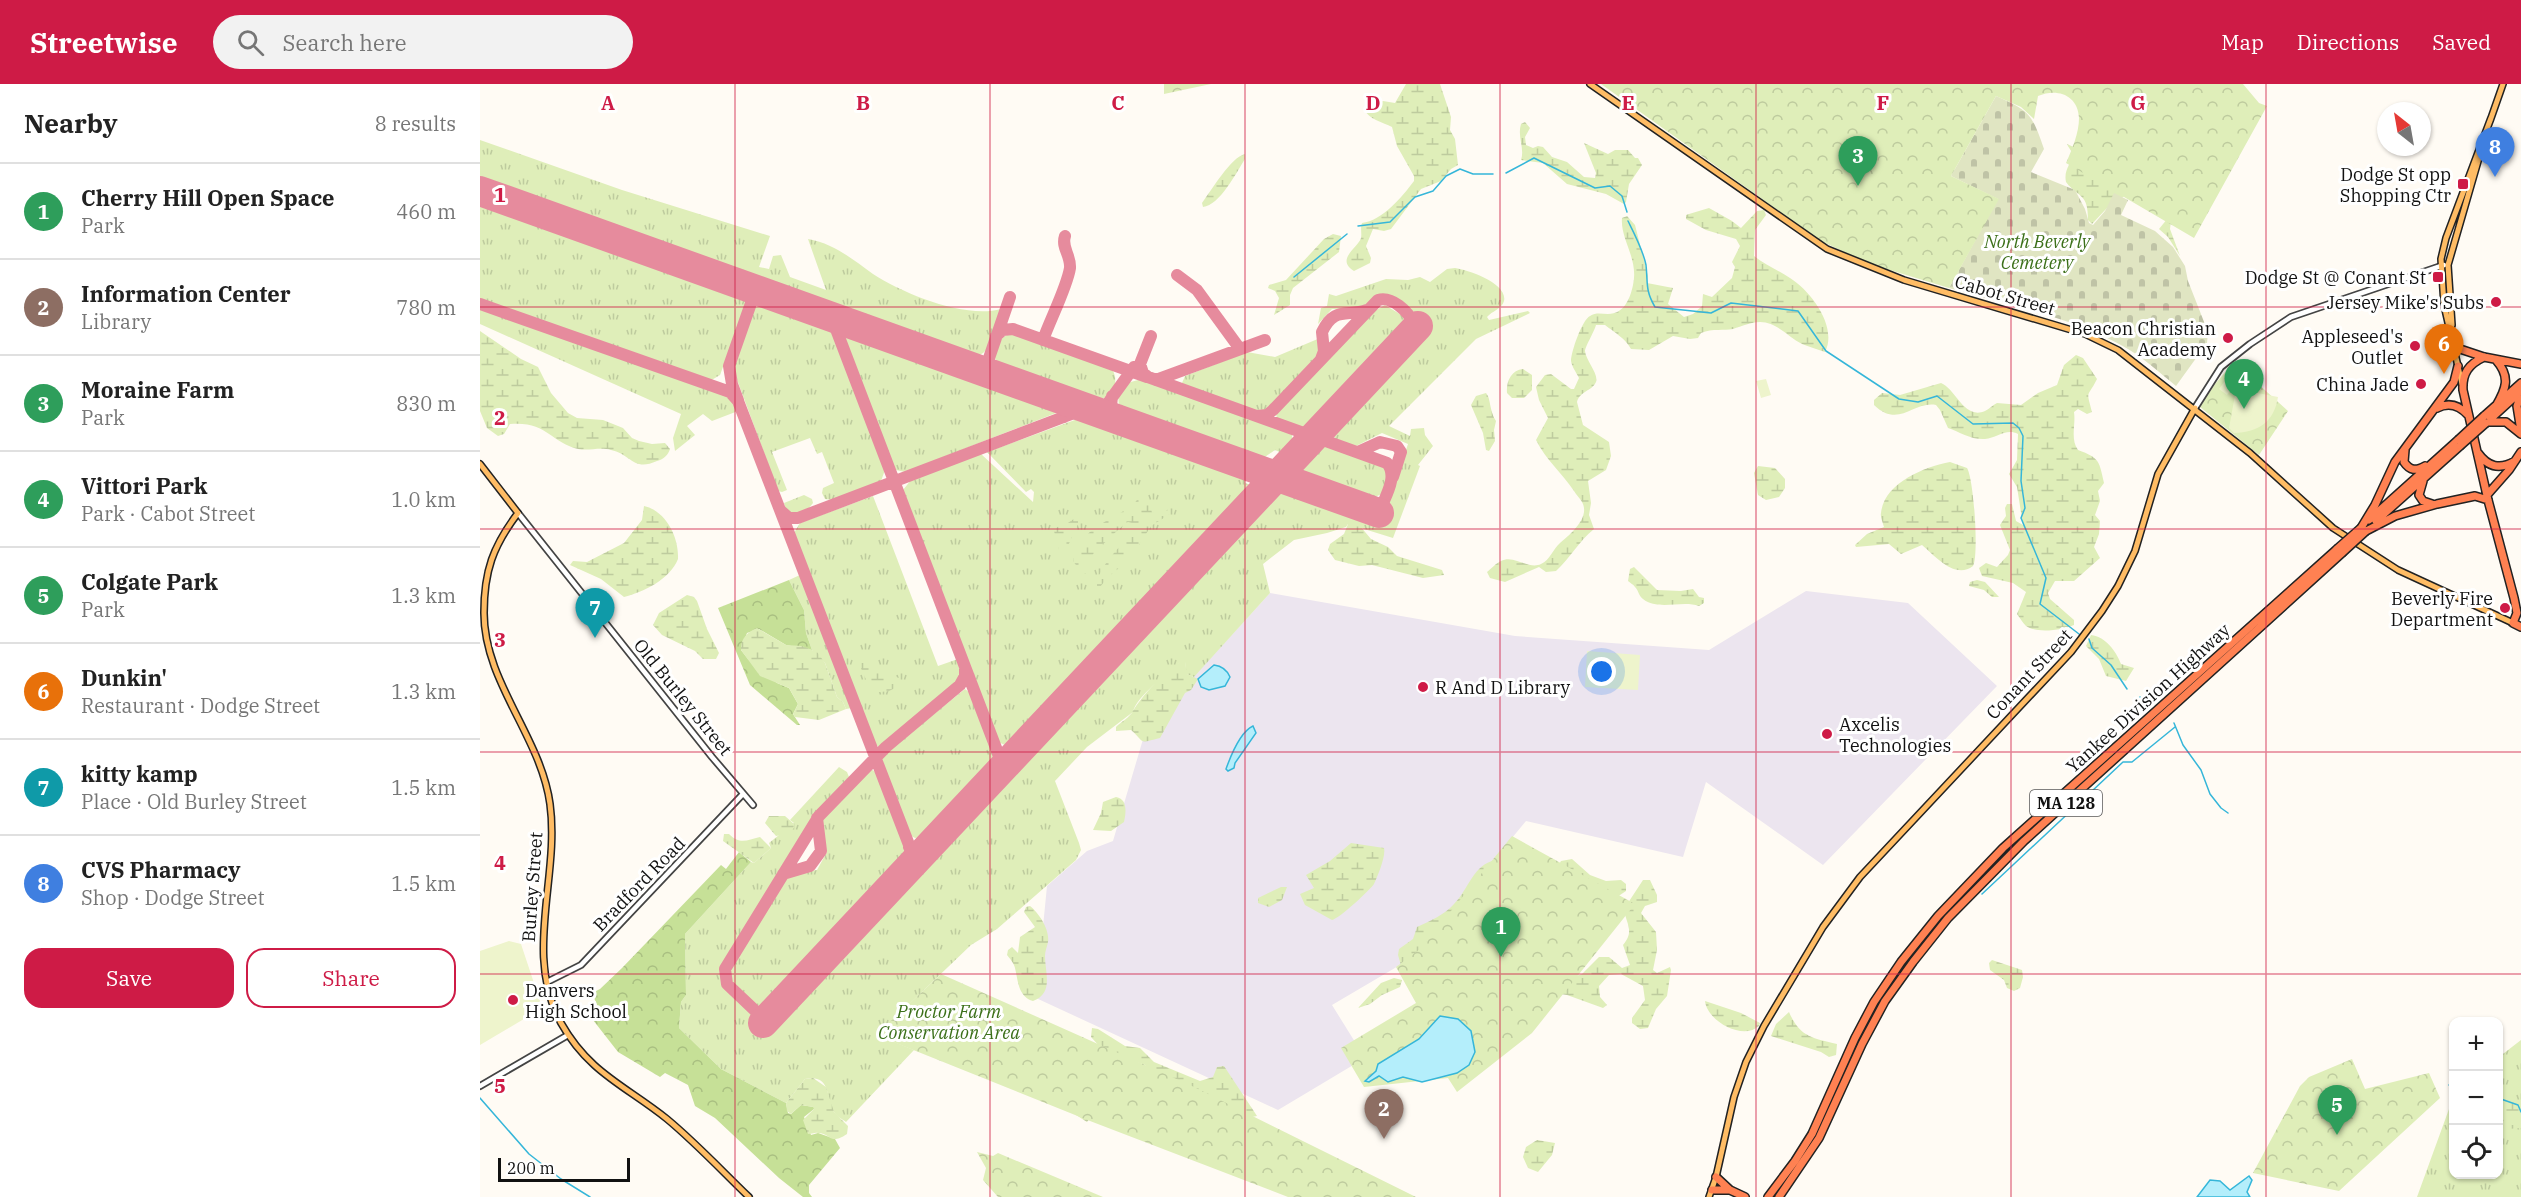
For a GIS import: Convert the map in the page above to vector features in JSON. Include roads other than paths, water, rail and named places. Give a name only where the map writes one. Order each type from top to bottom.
[{"type":"highway","points":[[2454,347],[2484,357],[2521,364]]},
{"type":"highway","points":[[2484,357],[2467,369],[2463,378],[2463,390],[2487,498],[2514,598],[2517,613],[2513,623]]},
{"type":"highway","points":[[2496,360],[2507,379],[2505,389],[2496,406]]},
{"type":"highway","points":[[2363,529],[2392,467],[2454,382],[2458,366]]},
{"type":"highway","name":"Yankee Division Highway","points":[[2485,420],[2496,406],[2521,383]]},
{"type":"highway","points":[[2521,393],[2517,411],[2521,433]]},
{"type":"highway","name":"Yankee Division Highway","points":[[2363,529],[2425,477],[2485,420],[2521,393]]},
{"type":"highway","points":[[2436,408],[2454,405],[2468,416]]},
{"type":"highway","points":[[2485,420],[2506,422],[2521,433]]},
{"type":"highway","name":"Yankee Division Highway","points":[[1779,1197],[1793,1179],[1827,1124],[1862,1044],[1885,1001],[1912,962],[1948,918],[2024,842],[2435,460],[2459,443]]},
{"type":"highway","points":[[2476,449],[2483,459],[2492,465],[2507,465],[2517,460]]},
{"type":"highway","points":[[2405,450],[2404,462],[2412,469],[2420,469],[2435,460]]},
{"type":"highway","points":[[2487,498],[2521,452]]},
{"type":"highway","points":[[2425,477],[2420,487],[2421,498],[2426,503],[2437,504]]},
{"type":"highway","points":[[2469,496],[2480,486],[2482,477]]},
{"type":"highway","points":[[2363,529],[2395,516],[2437,504],[2469,496],[2487,498]]},
{"type":"highway","name":"Yankee Division Highway","points":[[1768,1197],[1803,1149],[1820,1118],[1855,1038],[1874,1002],[1938,916],[2003,848],[2339,551]]},
{"type":"highway","points":[[2514,598],[2521,610]]},
{"type":"highway","name":"Cabot Street","points":[[2513,623],[2521,627]]},
{"type":"highway","points":[[1716,1178],[1743,1197]]},
{"type":"highway","points":[[1784,1197],[1793,1179]]},
{"type":"highway","points":[[1761,1197],[1776,1187]]},
{"type":"highway","points":[[1711,1194],[1730,1190]]},
{"type":"main road","name":"Cabot Street","points":[[1590,84],[1827,249],[1913,283],[2099,340],[2127,356],[2284,481],[2327,523],[2367,551],[2405,573],[2513,623]]},
{"type":"main road","points":[[2463,390],[2444,305],[2440,265],[2446,238],[2503,84]]},
{"type":"main road","points":[[2454,347],[2448,265],[2491,118]]},
{"type":"main road","name":"Conant Street","points":[[1711,1194],[1730,1109],[1746,1062],[1761,1032],[1823,927],[1860,877],[2091,627],[2126,572],[2137,545],[2158,474],[2195,408]]},
{"type":"main road","name":"Old Burley Street","points":[[480,464],[518,513]]},
{"type":"main road","name":"Burley Street","points":[[518,513],[501,535],[493,552],[486,579],[484,614],[492,659],[537,759],[546,782],[550,803],[551,826],[543,949],[547,982],[555,1007],[568,1035],[590,1063],[670,1122],[749,1197]]},
{"type":"street","name":"Conant Street","points":[[2195,408],[2221,367],[2250,344],[2291,317],[2440,265],[2448,265]]},
{"type":"street","name":"Old Burley Street","points":[[518,513],[753,805]]},
{"type":"street","name":"Bradford Road","points":[[547,982],[581,965],[743,794]]},
{"type":"street","points":[[480,1086],[568,1035]]},
{"type":"water","points":[[1214,665],[1222,667],[1229,675],[1225,686],[1209,690],[1201,687],[1198,679]]},
{"type":"water","points":[[1253,726],[1256,733],[1235,763],[1234,768],[1228,771],[1226,769],[1236,744]]},
{"type":"water","points":[[1440,1016],[1458,1019],[1471,1031],[1475,1052],[1469,1065],[1457,1073],[1422,1082],[1403,1077],[1388,1082],[1379,1076],[1369,1082],[1365,1081],[1376,1071],[1378,1064],[1419,1039]]},
{"type":"water","points":[[2249,1176],[2252,1180],[2247,1192],[2250,1197],[2197,1197],[2210,1180],[2220,1181],[2230,1190]]},
{"type":"waterway","points":[[1506,173],[1534,158],[1595,188],[1610,186],[1622,196],[1627,212]]},
{"type":"waterway","points":[[1358,226],[1390,222],[1415,197],[1433,191],[1446,176],[1460,169],[1473,174],[1493,174]]},
{"type":"waterway","points":[[1628,221],[1643,254],[1648,291],[1655,307],[1711,313],[1731,303],[1798,311],[1826,351],[1899,399],[1918,402],[1937,396],[1973,424],[2013,423],[2019,428],[2023,436],[2021,481],[2025,508],[2021,518],[2046,578],[2040,604],[2079,634]]},
{"type":"waterway","points":[[1294,277],[1347,234]]},
{"type":"waterway","points":[[2089,639],[2092,648],[2111,665],[2127,689]]},
{"type":"waterway","points":[[2140,697],[2151,705]]},
{"type":"waterway","points":[[2174,723],[2183,745],[2201,770],[2210,794],[2228,813]]},
{"type":"waterway","points":[[1982,894],[2123,762],[2132,762],[2175,727]]},
{"type":"waterway","points":[[480,1098],[529,1154],[561,1179],[590,1197]]},
{"type":"waterway","points":[[2503,1100],[2518,1105],[2521,1112]]},
{"type":"place","name":"CVS Pharmacy","points":[[2495,177]]},
{"type":"place","name":"Dodge St opp Shopping Ctr","points":[[2463,184]]},
{"type":"place","name":"Moraine Farm","points":[[1858,186]]},
{"type":"place","name":"Dodge St @ Conant St","points":[[2438,277]]},
{"type":"place","name":"Jersey Mike's Subs","points":[[2496,302]]},
{"type":"place","name":"Beacon Christian Academy","points":[[2228,338]]},
{"type":"place","name":"Appleseed's Outlet","points":[[2415,346]]},
{"type":"place","name":"Dunkin'","points":[[2444,374]]},
{"type":"place","name":"China Jade","points":[[2421,384]]},
{"type":"place","name":"Vittori Park","points":[[2244,409]]},
{"type":"place","name":"Beverly Fire Department","points":[[2505,608]]},
{"type":"place","name":"kitty kamp","points":[[595,638]]},
{"type":"place","name":"R And D Library","points":[[1423,687]]},
{"type":"place","name":"Axcelis Technologies","points":[[1827,734]]},
{"type":"place","name":"Cherry Hill Open Space","points":[[1501,957]]},
{"type":"place","name":"Danvers High School","points":[[513,1000]]},
{"type":"place","name":"Colgate Park","points":[[2337,1135]]},
{"type":"place","name":"Information Center","points":[[1384,1139]]},
{"type":"park label","name":"North Beverly Cemetery","points":[[2037,251]]},
{"type":"park label","name":"Proctor Farm Conservation Area","points":[[949,1021]]}]
